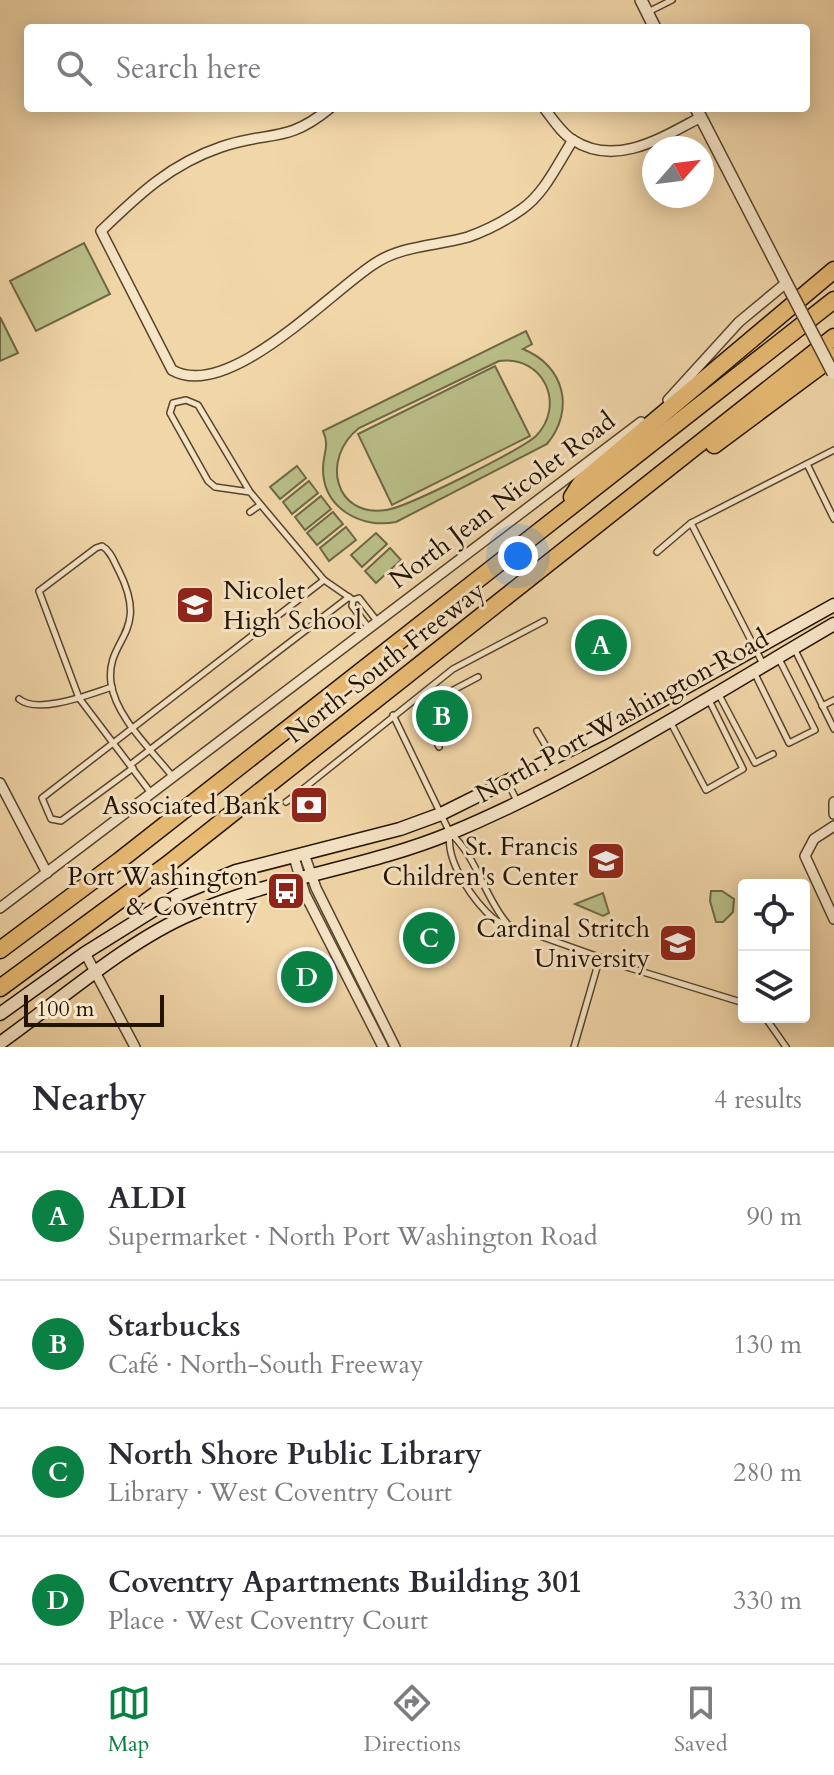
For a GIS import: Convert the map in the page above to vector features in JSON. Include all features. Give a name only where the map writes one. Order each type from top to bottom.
[{"type":"highway","points":[[561,513],[581,483],[834,270]]},
{"type":"highway","name":"North-South Freeway","points":[[0,950],[144,842],[834,300]]},
{"type":"highway","name":"North-South Freeway","points":[[0,988],[119,902],[834,337]]},
{"type":"highway","points":[[616,509],[660,485],[834,368]]},
{"type":"main road","name":"North Port Washington Road","points":[[0,1014],[158,905],[206,881],[400,829],[441,814],[622,724],[834,605]]},
{"type":"main road","name":"North Port Washington Road","points":[[0,1043],[97,973],[188,915],[450,833],[631,743],[834,624]]},
{"type":"street","points":[[641,0],[653,24]]},
{"type":"street","points":[[324,112],[298,131],[224,145],[178,164],[154,180],[101,231],[172,370],[186,378],[215,374],[300,324],[375,263],[403,251],[465,237],[506,220],[539,194],[573,140]]},
{"type":"street","points":[[548,112],[573,140],[605,151],[646,145],[699,112],[789,288],[834,368]]},
{"type":"street","name":"North Jean Nicolet Road","points":[[0,908],[652,414],[680,388],[732,329],[789,288]]},
{"type":"street","points":[[0,783],[47,873]]},
{"type":"street","points":[[834,802],[834,814]]},
{"type":"street","points":[[834,826],[814,839],[805,856],[834,919]]},
{"type":"street","points":[[299,856],[306,876],[395,1047]]},
{"type":"street","points":[[306,876],[305,894],[383,1047]]},
{"type":"street","points":[[85,953],[135,1047]]},
{"type":"lane","points":[[647,13],[672,0]]},
{"type":"lane","points":[[250,492],[215,487],[208,481],[170,413],[173,403],[186,400],[198,405],[250,492],[324,580],[351,599],[352,606],[369,628]]},
{"type":"lane","points":[[657,552],[691,523],[834,450]]},
{"type":"lane","points":[[807,464],[834,519]]},
{"type":"lane","points":[[250,512],[260,505]]},
{"type":"lane","points":[[691,523],[755,650],[758,668],[789,743],[815,730],[778,657]]},
{"type":"lane","points":[[151,793],[79,698],[39,591],[102,546],[110,552],[131,597],[130,624],[112,668],[112,687],[132,725],[172,776]]},
{"type":"lane","points":[[324,580],[132,725],[42,798],[51,819],[61,821],[151,749],[351,599],[359,598],[378,621]]},
{"type":"lane","points":[[303,789],[453,669],[544,621]]},
{"type":"lane","points":[[794,647],[834,729]]},
{"type":"lane","points":[[439,747],[423,715],[423,706],[478,677]]},
{"type":"lane","points":[[19,699],[33,706],[79,698],[112,687]]},
{"type":"lane","points":[[713,695],[755,763],[773,754]]},
{"type":"lane","points":[[670,721],[706,790],[743,769],[713,695]]},
{"type":"lane","points":[[822,706],[834,700]]},
{"type":"lane","points":[[393,715],[450,833],[458,840],[489,898],[507,922]]},
{"type":"lane","points":[[622,724],[631,743]]},
{"type":"lane","points":[[537,731],[554,759]]},
{"type":"lane","points":[[507,782],[517,801]]},
{"type":"lane","points":[[286,802],[297,794]]},
{"type":"lane","points":[[450,833],[448,846],[480,906],[495,920],[738,1001]]},
{"type":"lane","points":[[574,1047],[600,957]]},
{"type":"lane","points":[[769,1023],[786,1047]]},
{"type":"green space","points":[[84,243],[110,294],[36,331],[10,281]]},
{"type":"green space","points":[[0,317],[18,353],[0,361]]},
{"type":"green space","points":[[526,331],[532,344],[523,349],[548,366],[561,390],[563,403],[556,431],[547,444],[396,522],[358,519],[337,505],[325,483],[326,441],[323,431]],"holes":[[[499,361],[515,361],[528,366],[546,385],[549,410],[545,424],[536,436],[462,478],[398,507],[369,510],[355,505],[345,496],[337,470],[340,455],[359,428]]]},
{"type":"green space","points":[[495,366],[530,436],[392,505],[358,434]]},
{"type":"green space","points":[[297,466],[306,478],[280,499],[270,487]]},
{"type":"green space","points":[[309,481],[318,493],[292,514],[283,502]]},
{"type":"green space","points":[[321,496],[331,509],[305,530],[295,517]]},
{"type":"green space","points":[[333,512],[343,524],[317,545],[307,533]]},
{"type":"green space","points":[[346,527],[356,540],[329,561],[320,548]]},
{"type":"green space","points":[[376,533],[387,544],[362,567],[351,555]]},
{"type":"green space","points":[[390,548],[401,560],[376,583],[365,571]]},
{"type":"green space","points":[[711,891],[722,891],[734,899],[733,912],[723,922],[716,922],[710,901]]},
{"type":"green space","points":[[603,893],[609,913],[603,916],[575,904]]},
{"type":"place","name":"Nicolet High School","points":[[195,605]]},
{"type":"place","name":"ALDI","points":[[601,645]]},
{"type":"place","name":"Starbucks","points":[[442,716]]},
{"type":"place","name":"Associated Bank","points":[[309,805]]},
{"type":"place","name":"St. Francis Children's Center","points":[[606,861]]},
{"type":"place","name":"Port Washington & Coventry","points":[[286,891]]},
{"type":"place","name":"North Shore Public Library","points":[[429,938]]},
{"type":"place","name":"Cardinal Stritch University","points":[[678,943]]},
{"type":"place","name":"Coventry Apartments Building 301","points":[[307,977]]}]
